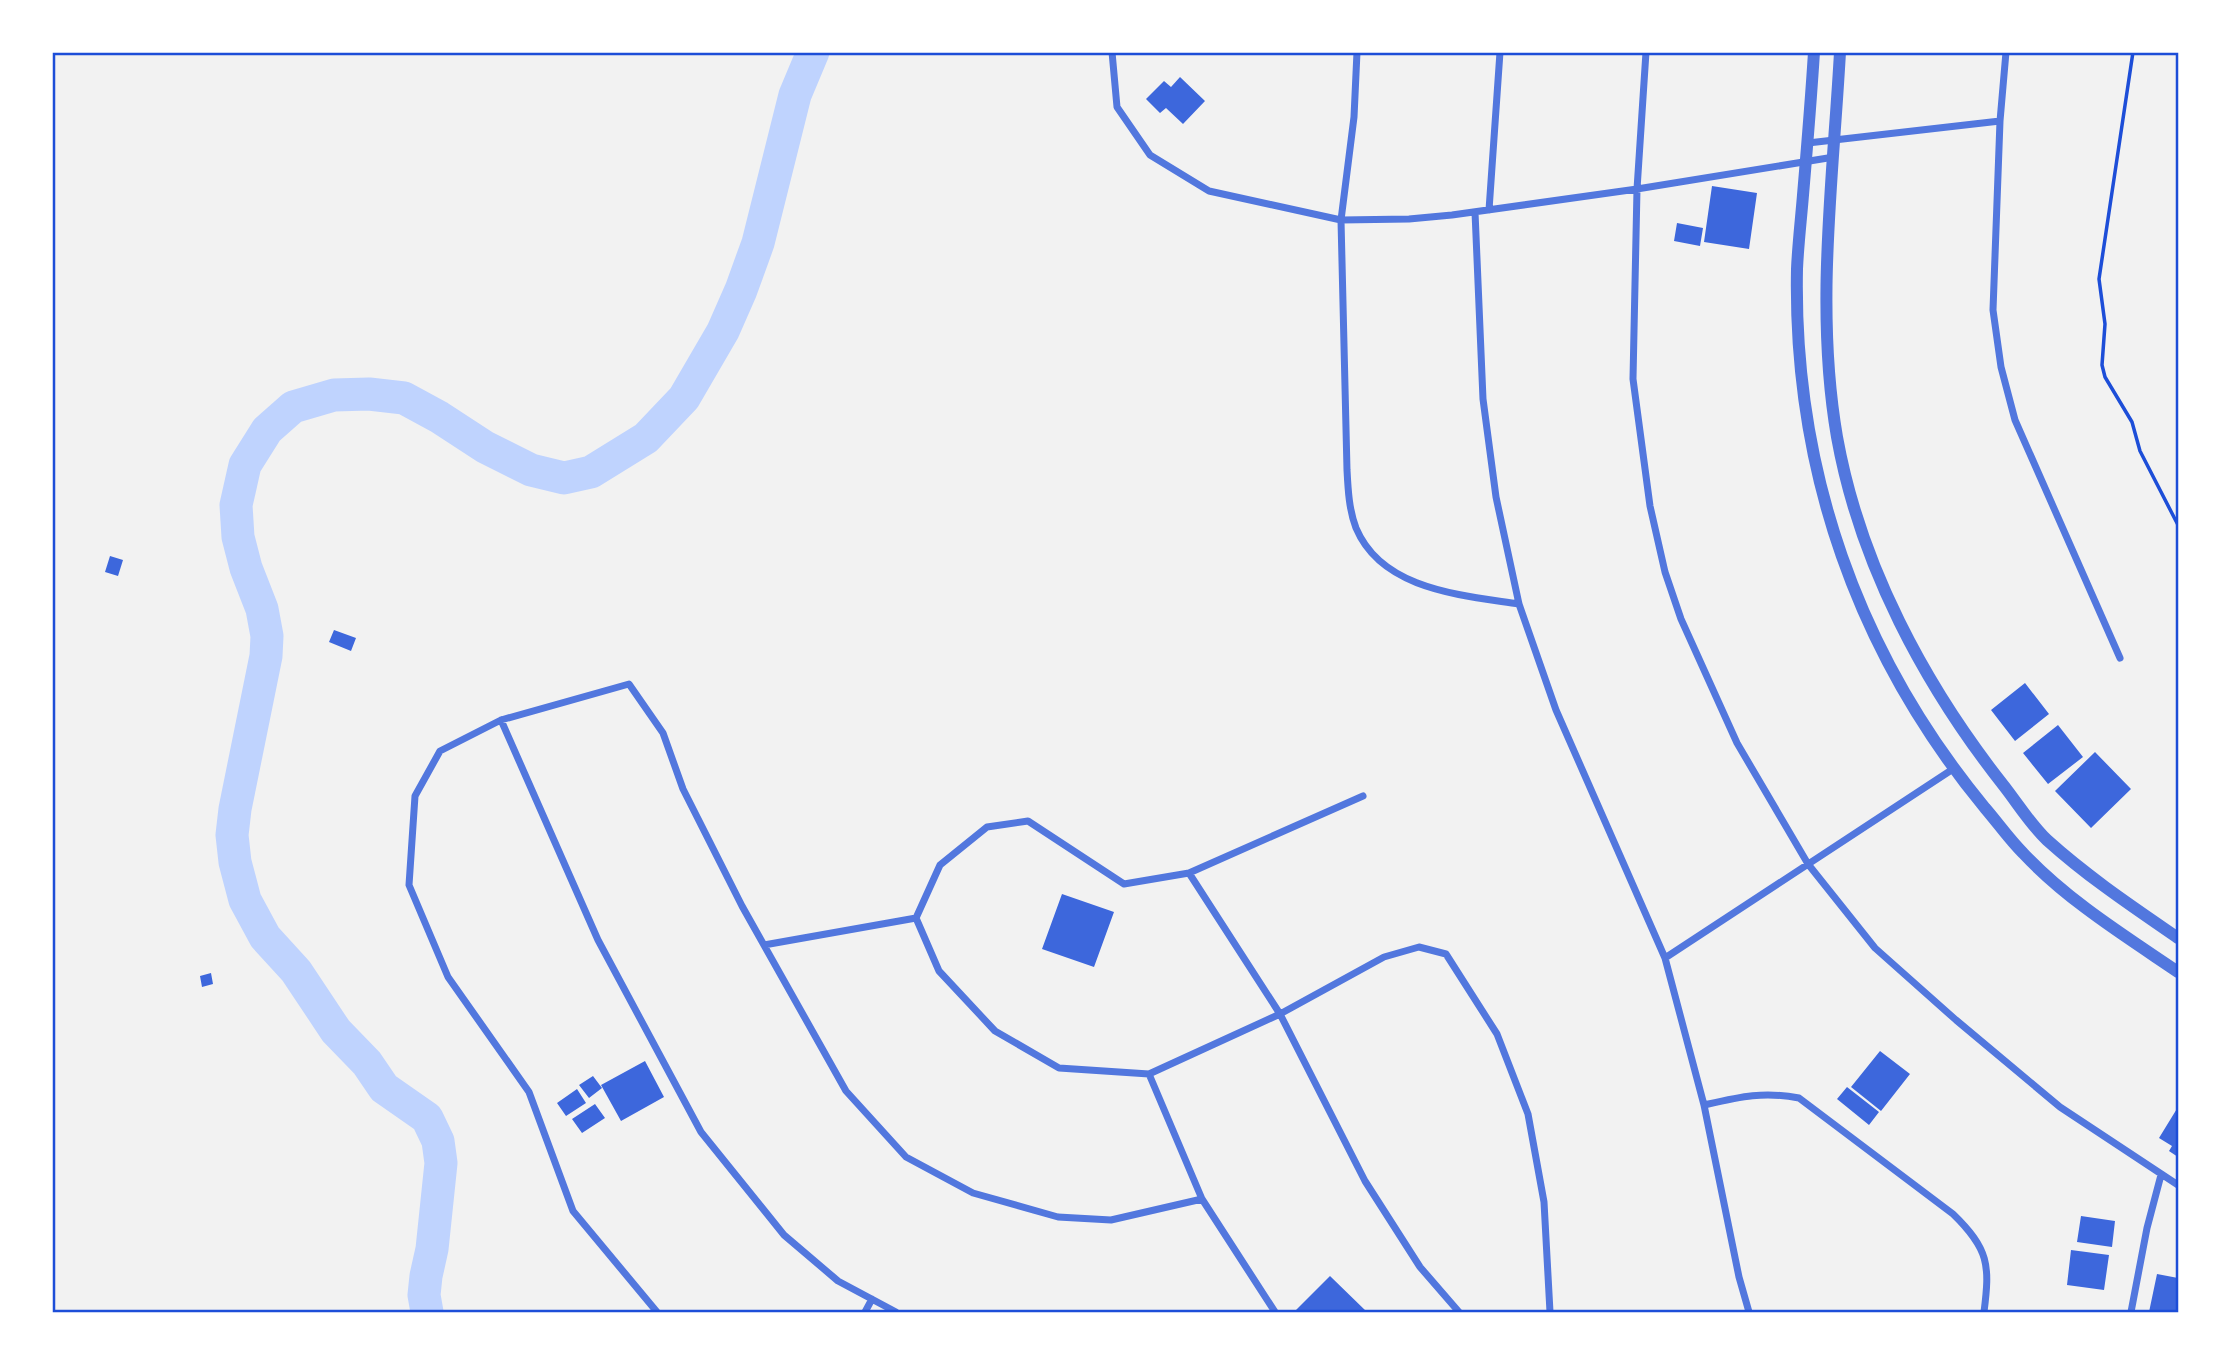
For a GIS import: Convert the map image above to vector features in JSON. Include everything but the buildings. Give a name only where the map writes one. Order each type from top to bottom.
[{"type":"street","points":[[1112,52],[1117,107],[1150,155],[1209,191],[1340,220],[1409,219],[1475,212],[1637,189],[1834,156]]},
{"type":"street","points":[[1347,52],[1357,53],[1353,117],[1340,220],[1347,470],[1349,501],[1356,528],[1370,551],[1391,570],[1440,591],[1519,604]]},
{"type":"street","points":[[1489,209],[1500,52]]},
{"type":"street","points":[[1646,52],[1637,189],[1633,379],[1650,506],[1665,572],[1681,619],[1737,743],[1808,864],[1875,948],[2060,1107],[2179,1185]]},
{"type":"street","points":[[1814,52],[1797,269],[1800,357],[1811,444],[1832,530],[1864,615],[1909,700],[1953,769],[2023,854],[2095,916],[2179,972]]},
{"type":"street","points":[[1840,52],[1825,266],[1829,355],[1838,437],[1858,523],[1890,604],[1976,751],[2045,838],[2115,895],[2179,938]]},
{"type":"street","points":[[2006,52],[2000,121],[1993,310],[2000,367],[2015,419],[2120,658]]},
{"type":"street","points":[[1808,143],[2000,121]]},
{"type":"street","points":[[1475,212],[1483,399],[1496,497],[1519,604],[1556,710],[1665,958],[1704,1105],[1739,1277],[1749,1312]]},
{"type":"street","points":[[657,1312],[573,1211],[529,1093],[448,977],[409,885],[415,796],[440,751],[501,720],[629,684],[663,733],[683,789],[764,945],[846,1091],[906,1157],[973,1193],[1058,1217],[1111,1220],[1202,1199]]},
{"type":"street","points":[[501,720],[598,940],[701,1132],[784,1235],[838,1281],[896,1312]]},
{"type":"street","points":[[1665,958],[1953,769]]},
{"type":"street","points":[[1363,796],[1189,873],[1124,884],[1028,821],[987,827],[940,865],[916,918],[939,971],[995,1031],[1059,1068],[1149,1074],[1280,1014],[1384,957],[1419,947],[1446,954],[1497,1034],[1528,1114],[1544,1202],[1550,1312]]},
{"type":"street","points":[[1189,873],[1280,1014],[1365,1181],[1420,1267],[1459,1312]]},
{"type":"street","points":[[764,945],[916,918]]},
{"type":"street","points":[[1149,1074],[1202,1199],[1275,1312]]},
{"type":"street","points":[[1704,1105],[1749,1094],[1774,1093],[1800,1098],[1953,1214],[1972,1232],[1986,1260],[1988,1280],[1984,1312]]},
{"type":"street","points":[[2131,1312],[2147,1228],[2161,1175]]},
{"type":"street","points":[[865,1312],[872,1299]]},
{"type":"path","points":[[2133,52],[2099,279],[2105,324],[2102,365],[2105,377],[2132,422],[2140,451],[2179,525]]},
{"type":"waterway","points":[[427,1312],[424,1295],[441,1163],[438,1141],[427,1118],[384,1088],[367,1063],[336,1031],[296,971],[265,937],[245,900],[235,862],[232,835],[235,809],[266,656],[267,636],[262,609],[246,568],[238,537],[236,505],[245,465],[267,430],[293,407],[334,395],[369,394],[404,398],[485,447],[531,470],[564,478],[591,472],[646,438],[684,398],[723,331],[741,290],[758,243],[795,95],[813,52]]}]
